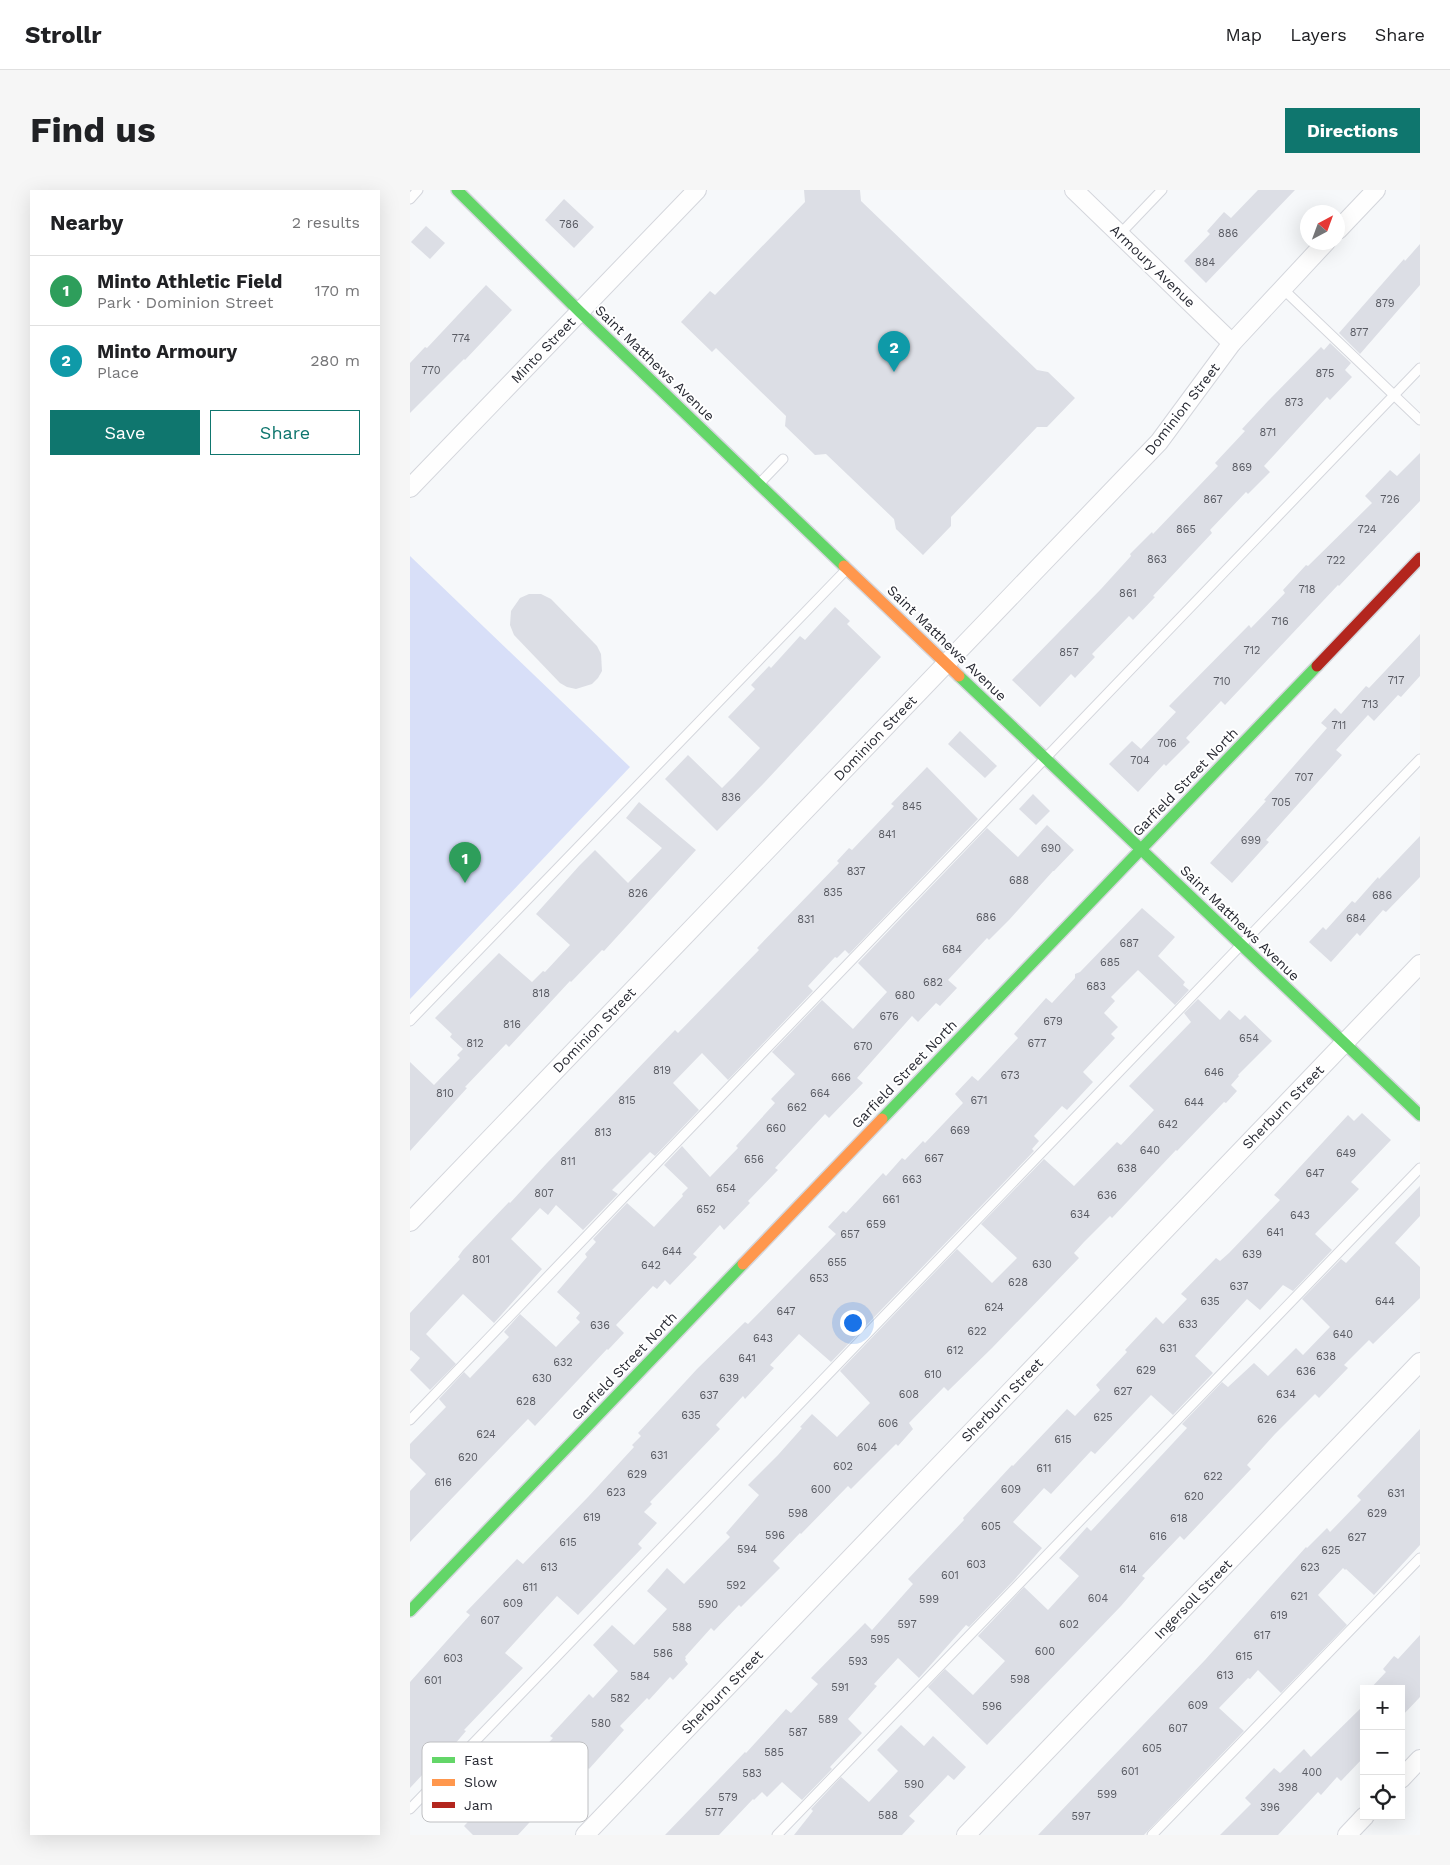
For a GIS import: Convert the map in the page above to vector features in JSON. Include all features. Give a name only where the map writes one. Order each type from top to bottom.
[{"type":"street","name":"Saint Matthews Avenue","points":[[457,190],[580,312],[1420,1115]]},
{"type":"street","name":"Minto Street","points":[[410,488],[697,190]]},
{"type":"street","name":"Armoury Avenue","points":[[1074,190],[1232,342]]},
{"type":"street","points":[[1345,223],[1376,190]]},
{"type":"street","name":"Dominion Street","points":[[410,1222],[1159,442],[1232,342],[1318,250]]},
{"type":"street","name":"Garfield Street North","points":[[410,1611],[1420,558]]},
{"type":"street","name":"Sherburn Street","points":[[585,1835],[1420,964]]},
{"type":"street","name":"Ingersoll Street","points":[[966,1835],[1420,1362]]},
{"type":"street","points":[[1405,1775],[1420,1759]]},
{"type":"street","points":[[1347,1835],[1361,1820]]},
{"type":"lane","points":[[410,199],[418,190]]},
{"type":"lane","points":[[1120,234],[1162,190]]},
{"type":"lane","points":[[1282,288],[1420,420]]},
{"type":"lane","points":[[410,1420],[1420,368]]},
{"type":"lane","points":[[760,483],[783,459]]},
{"type":"lane","points":[[410,1021],[848,569]]},
{"type":"lane","points":[[475,1742],[1420,759]]},
{"type":"lane","points":[[777,1835],[1420,1168]]},
{"type":"lane","points":[[1152,1835],[1420,1558]]},
{"type":"lane","points":[[410,1810],[422,1798]]},
{"type":"shaded area","points":[[410,556],[630,767],[410,999]]},
{"type":"building","points":[[804,190],[860,190],[861,201],[1037,370],[1048,372],[1075,398],[1047,427],[1037,427],[951,517],[951,526],[923,555],[896,529],[894,519],[826,454],[815,455],[785,426],[786,416],[716,348],[712,352],[681,322],[710,291],[715,295],[805,202]]},
{"type":"building","points":[[1258,190],[1295,190],[1206,283],[1184,261],[1210,234],[1207,231],[1224,212],[1231,218]]},
{"type":"building","points":[[564,199],[594,227],[574,248],[545,220]]},
{"type":"building","points":[[426,226],[445,243],[430,259],[411,242]]},
{"type":"building","points":[[1420,244],[1420,285],[1360,354],[1339,333],[1404,259],[1405,261]]},
{"type":"building","points":[[486,285],[512,310],[465,360],[410,413],[410,363],[425,347],[427,348]]},
{"type":"building","points":[[1330,343],[1351,363],[1345,370],[1352,377],[1330,400],[1327,397],[1264,466],[1270,472],[1248,494],[1246,492],[1210,530],[1212,533],[1153,596],[1155,597],[1133,620],[1129,616],[1092,654],[1095,657],[1075,678],[1071,674],[1040,707],[1012,680],[1101,589],[1131,556],[1130,554],[1152,532],[1153,534],[1218,466],[1215,463],[1245,431],[1242,429],[1268,401],[1321,347],[1324,350]]},
{"type":"building","points":[[1420,453],[1420,501],[1225,705],[1221,701],[1186,738],[1190,742],[1166,766],[1164,764],[1138,792],[1109,764],[1132,741],[1141,749],[1176,712],[1169,706],[1249,625],[1251,628],[1285,593],[1283,590],[1306,565],[1308,566],[1372,503],[1365,496],[1390,470],[1397,476]]},
{"type":"building","points":[[529,594],[541,594],[551,599],[597,646],[601,654],[602,671],[592,684],[576,689],[560,683],[514,635],[510,625],[511,611],[520,598]]},
{"type":"building","points":[[835,607],[850,621],[847,624],[881,657],[717,831],[665,779],[688,755],[722,788],[734,776],[760,748],[728,717],[755,689],[751,685],[769,666],[771,668],[800,636],[805,640]]},
{"type":"building","points":[[1420,634],[1420,676],[1401,697],[1398,695],[1374,721],[1368,715],[1336,750],[1342,755],[1266,840],[1269,842],[1232,883],[1210,863],[1266,801],[1264,800],[1327,728],[1321,723],[1335,708],[1341,714],[1366,686],[1369,688]]},
{"type":"building","points":[[960,731],[997,766],[985,778],[948,744]]},
{"type":"building","points":[[927,767],[978,819],[849,954],[845,950],[837,958],[835,957],[808,986],[813,991],[728,1080],[702,1053],[673,1083],[699,1110],[655,1156],[650,1152],[612,1190],[618,1194],[583,1230],[556,1205],[548,1215],[540,1208],[511,1239],[542,1269],[494,1323],[463,1294],[436,1323],[426,1334],[456,1364],[430,1390],[410,1370],[420,1358],[410,1351],[410,1313],[460,1259],[458,1257],[463,1250],[675,1030],[678,1033],[759,950],[757,948],[839,863],[837,861],[849,848],[852,850],[894,806],[891,804]]},
{"type":"building","points":[[1033,794],[1050,811],[1036,825],[1019,809]]},
{"type":"building","points":[[639,802],[696,850],[604,951],[602,950],[570,981],[509,1047],[506,1044],[465,1087],[467,1088],[410,1151],[410,1062],[434,1085],[460,1058],[457,1055],[463,1049],[450,1037],[452,1034],[435,1018],[499,953],[532,982],[543,971],[545,972],[570,945],[536,914],[579,866],[595,850],[628,883],[662,848],[626,818]]},
{"type":"building","points":[[1047,825],[1074,850],[1009,920],[989,940],[987,938],[948,980],[957,988],[940,1006],[936,1003],[918,1022],[912,1016],[857,1078],[863,1083],[829,1118],[825,1114],[775,1168],[778,1170],[748,1201],[750,1203],[724,1230],[720,1225],[693,1254],[697,1257],[670,1285],[665,1280],[657,1289],[653,1286],[616,1325],[624,1333],[608,1350],[535,1426],[528,1419],[410,1542],[410,1491],[426,1474],[410,1458],[410,1444],[446,1407],[439,1399],[464,1372],[470,1378],[509,1337],[504,1332],[520,1314],[556,1347],[580,1322],[576,1318],[580,1313],[557,1292],[587,1257],[585,1254],[596,1242],[593,1239],[627,1203],[654,1227],[688,1188],[664,1165],[682,1146],[710,1177],[738,1148],[736,1146],[775,1103],[771,1099],[795,1074],[772,1052],[822,1000],[853,1029],[887,992],[858,963],[987,828],[1018,857]]},
{"type":"building","points":[[1420,836],[1420,877],[1386,912],[1383,910],[1360,936],[1357,933],[1331,962],[1309,942],[1323,927],[1326,930],[1352,901],[1355,903],[1378,877],[1379,879]]},
{"type":"building","points":[[1142,908],[1175,937],[1158,956],[1185,982],[1183,985],[1189,990],[1175,1005],[1138,970],[1111,997],[1115,1001],[1104,1013],[1118,1027],[1111,1034],[1115,1038],[1083,1072],[1093,1082],[1067,1110],[1062,1106],[1034,1136],[1039,1141],[1032,1149],[1034,1151],[831,1362],[799,1334],[770,1365],[774,1368],[745,1399],[743,1396],[716,1425],[720,1429],[650,1502],[652,1504],[644,1512],[657,1523],[638,1544],[642,1548],[578,1615],[557,1596],[505,1653],[523,1668],[464,1730],[466,1731],[457,1742],[422,1742],[422,1775],[410,1788],[410,1682],[470,1615],[466,1612],[517,1559],[523,1564],[588,1497],[634,1447],[632,1445],[641,1436],[638,1433],[697,1369],[745,1322],[748,1324],[836,1234],[828,1227],[843,1211],[846,1213],[883,1173],[886,1176],[902,1158],[905,1160],[923,1141],[925,1143],[963,1103],[955,1094],[972,1076],[978,1081],[1018,1038],[1014,1034],[1046,998],[1052,1003],[1075,978],[1075,974],[1080,972]]},
{"type":"building","points":[[1198,999],[1220,1020],[1229,1010],[1240,1020],[1245,1015],[1272,1041],[1238,1075],[1231,1085],[1237,1091],[1226,1103],[1224,1102],[1176,1150],[1112,1218],[1110,1216],[1084,1242],[1074,1253],[1079,1258],[992,1348],[948,1391],[944,1387],[909,1423],[913,1429],[898,1446],[896,1444],[851,1489],[848,1486],[773,1561],[780,1568],[741,1607],[739,1605],[714,1631],[711,1628],[685,1657],[688,1664],[673,1680],[670,1677],[649,1700],[647,1698],[620,1726],[624,1730],[589,1769],[588,1742],[549,1742],[553,1738],[550,1736],[589,1694],[593,1698],[618,1671],[593,1645],[612,1625],[634,1645],[667,1609],[647,1591],[667,1568],[684,1584],[730,1537],[726,1533],[759,1495],[748,1485],[778,1455],[812,1414],[837,1437],[870,1403],[840,1371],[957,1249],[992,1283],[1017,1258],[981,1224],[1044,1159],[1074,1186],[1117,1142],[1121,1145],[1154,1110],[1129,1086],[1191,1022],[1184,1013]]},
{"type":"building","points":[[1362,1113],[1391,1140],[1351,1182],[1359,1189],[1315,1234],[1332,1250],[1293,1291],[1283,1285],[1260,1310],[1247,1299],[1195,1356],[1213,1373],[1173,1415],[1151,1395],[1095,1454],[1091,1451],[1051,1494],[1044,1488],[1013,1522],[1042,1548],[969,1627],[966,1625],[919,1678],[898,1658],[874,1684],[877,1686],[848,1719],[862,1733],[830,1767],[832,1769],[802,1800],[782,1782],[767,1797],[762,1792],[719,1835],[665,1835],[746,1753],[786,1709],[791,1713],[818,1684],[811,1678],[865,1623],[872,1630],[913,1584],[908,1579],[964,1520],[963,1518],[1012,1465],[1067,1409],[1075,1416],[1100,1390],[1096,1385],[1156,1317],[1163,1324],[1187,1299],[1181,1294],[1216,1258],[1220,1261],[1229,1253],[1280,1200],[1274,1195],[1348,1115],[1354,1121]]},
{"type":"building","points":[[1420,1186],[1420,1216],[1395,1243],[1420,1267],[1420,1298],[1373,1344],[1369,1340],[1344,1365],[1348,1368],[1319,1398],[1315,1394],[1275,1434],[1247,1465],[1251,1469],[1184,1540],[1180,1536],[1142,1576],[1145,1578],[1121,1606],[987,1745],[928,1687],[945,1669],[973,1695],[1005,1661],[978,1636],[1024,1587],[1048,1610],[1079,1576],[1059,1558],[1087,1527],[1091,1531],[1187,1428],[1182,1424],[1222,1382],[1228,1387],[1254,1363],[1268,1376],[1296,1348],[1303,1355],[1330,1327],[1302,1299],[1341,1259],[1346,1263]]},
{"type":"building","points":[[1420,1429],[1420,1545],[1374,1595],[1343,1568],[1318,1595],[1347,1625],[1281,1693],[1258,1670],[1219,1708],[1244,1731],[1144,1835],[1038,1835],[1205,1660],[1306,1547],[1327,1528],[1330,1532],[1361,1500],[1357,1496]]},
{"type":"building","points":[[1420,1635],[1420,1697],[1405,1713],[1405,1685],[1374,1685],[1386,1672],[1383,1669],[1394,1656],[1398,1659]]},
{"type":"building","points":[[1360,1709],[1360,1761],[1341,1781],[1337,1777],[1321,1795],[1318,1792],[1278,1835],[1220,1835],[1251,1804],[1245,1798],[1274,1768],[1280,1773],[1304,1749],[1311,1757]]},
{"type":"building","points":[[901,1725],[924,1746],[933,1736],[966,1767],[954,1780],[948,1775],[909,1816],[915,1821],[902,1835],[794,1835],[813,1811],[811,1809],[841,1777],[869,1802],[898,1771],[877,1750]]},
{"type":"building","points":[[468,1822],[530,1822],[518,1835],[473,1835],[464,1826]]},
{"type":"traffic: fast","points":[[457,190],[580,312],[844,566]]},
{"type":"traffic: fast","points":[[882,1119],[1317,666]]},
{"type":"traffic: fast","points":[[959,676],[1420,1115]]},
{"type":"traffic: fast","points":[[410,1611],[743,1264]]},
{"type":"traffic: slow","points":[[844,566],[959,676]]},
{"type":"traffic: slow","points":[[743,1264],[882,1119]]},
{"type":"traffic: jam","points":[[1317,666],[1420,558]]},
{"type":"place","name":"Minto Armoury","points":[[894,372]]},
{"type":"place","name":"Minto Athletic Field","points":[[465,883]]}]
